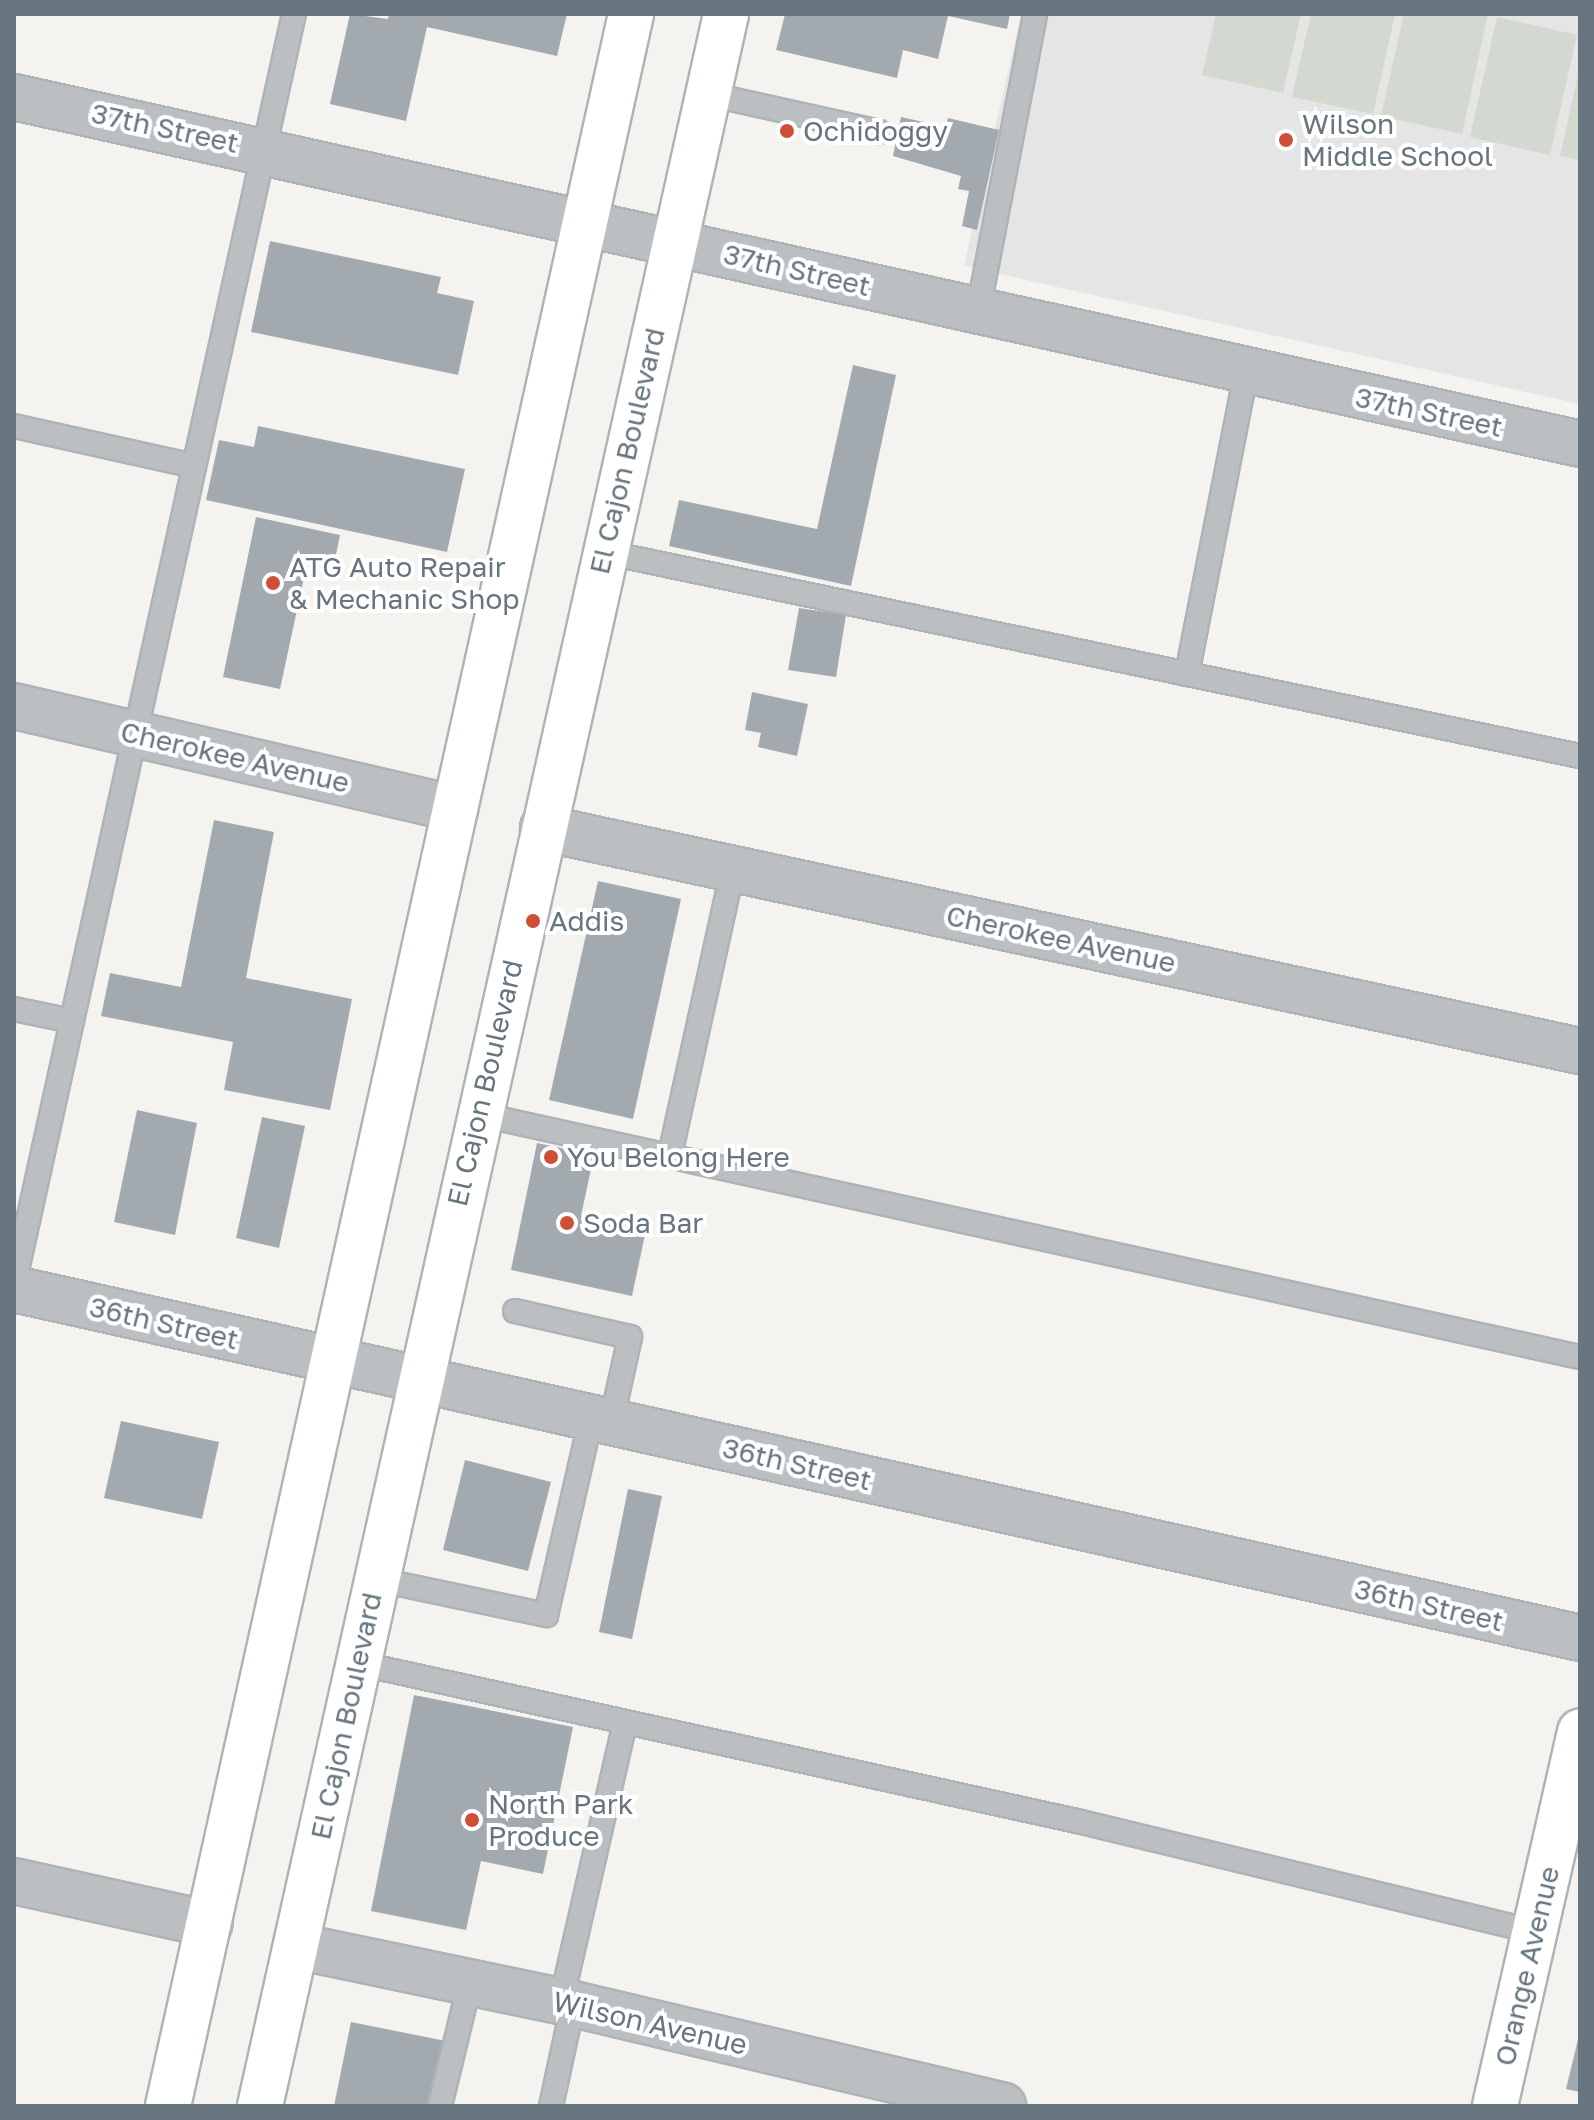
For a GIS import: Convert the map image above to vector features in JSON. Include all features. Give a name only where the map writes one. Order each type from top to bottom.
[{"type":"main road","points":[[168,2106],[631,14]]},
{"type":"main road","name":"El Cajon Boulevard","points":[[260,2106],[418,1381],[726,14]]},
{"type":"main road","name":"Orange Avenue","points":[[1495,2106],[1535,1932],[1567,1848],[1580,1732]]},
{"type":"street","name":"37th Street","points":[[14,97],[264,149],[1246,372],[1580,444]]},
{"type":"street","name":"Cherokee Avenue","points":[[14,706],[455,809]]},
{"type":"street","name":"Cherokee Avenue","points":[[543,828],[1580,1051]]},
{"type":"street","name":"36th Street","points":[[14,1286],[333,1362],[1580,1638]]},
{"type":"street","points":[[14,1881],[209,1924]]},
{"type":"street","name":"Wilson Avenue","points":[[296,1946],[567,2003],[1003,2106]]},
{"type":"lane","points":[[14,1286],[294,14]]},
{"type":"lane","points":[[978,311],[1035,14]]},
{"type":"lane","points":[[708,94],[879,132]]},
{"type":"lane","points":[[1187,674],[1246,372]]},
{"type":"lane","points":[[14,426],[194,466]]},
{"type":"lane","points":[[604,552],[1580,756]]},
{"type":"lane","points":[[670,1155],[733,869]]},
{"type":"lane","points":[[14,1009],[72,1021]]},
{"type":"lane","points":[[478,1114],[1580,1357]]},
{"type":"lane","points":[[375,1579],[546,1615],[601,1421],[630,1337],[515,1311]]},
{"type":"lane","points":[[357,1663],[1077,1821],[1535,1932]]},
{"type":"lane","points":[[551,2106],[567,2003],[625,1722]]},
{"type":"lane","points":[[440,2106],[470,1982]]},
{"type":"shaded area","name":"Wilson Middle School","points":[[1021,14],[1580,14],[1580,404],[964,266]]},
{"type":"shaded area","points":[[1216,14],[1301,14],[1283,93],[1202,75]]},
{"type":"shaded area","points":[[1311,14],[1395,14],[1373,114],[1292,97]]},
{"type":"shaded area","points":[[1404,14],[1488,14],[1462,134],[1381,116]]},
{"type":"shaded area","points":[[1497,17],[1577,35],[1550,155],[1470,137]]},
{"type":"shaded area","points":[[1580,66],[1580,160],[1560,156]]},
{"type":"building","points":[[350,14],[388,19],[389,14],[567,14],[557,56],[427,27],[406,121],[330,104]]},
{"type":"building","points":[[785,14],[1010,14],[1007,29],[948,16],[938,59],[903,50],[897,78],[776,50]]},
{"type":"building","points":[[901,117],[946,127],[948,118],[999,130],[977,230],[962,226],[969,191],[958,189],[961,176],[893,156]]},
{"type":"building","points":[[270,241],[441,277],[437,293],[474,301],[458,375],[251,332]]},
{"type":"building","points":[[853,365],[896,375],[851,586],[669,546],[679,500],[817,529]]},
{"type":"building","points":[[258,426],[465,469],[447,552],[206,500],[219,440],[254,447]]},
{"type":"building","name":"ATG Auto Repair & Mechanic Shop","points":[[256,517],[340,535],[334,564],[308,559],[280,689],[223,677]]},
{"type":"building","points":[[799,608],[846,615],[836,677],[788,670]]},
{"type":"building","points":[[752,692],[808,704],[797,756],[758,747],[761,733],[745,730]]},
{"type":"building","points":[[214,820],[274,832],[246,978],[352,999],[330,1110],[224,1090],[233,1042],[101,1016],[110,973],[181,987]]},
{"type":"building","points":[[598,881],[681,899],[633,1119],[549,1100]]},
{"type":"building","points":[[137,1110],[197,1123],[175,1235],[114,1222]]},
{"type":"building","points":[[262,1117],[305,1126],[279,1248],[236,1238]]},
{"type":"building","name":"Soda Bar","points":[[537,1143],[594,1155],[581,1216],[646,1230],[632,1296],[511,1270]]},
{"type":"building","points":[[121,1421],[219,1442],[202,1519],[104,1498]]},
{"type":"building","points":[[465,1460],[551,1482],[528,1571],[443,1550]]},
{"type":"building","points":[[628,1489],[662,1496],[632,1639],[599,1632]]},
{"type":"building","name":"North Park Produce","points":[[414,1695],[573,1727],[543,1874],[481,1861],[466,1930],[371,1911]]},
{"type":"building","points":[[351,2022],[446,2041],[432,2106],[334,2106]]},
{"type":"building","points":[[1580,2031],[1580,2092],[1566,2089]]},
{"type":"place","name":"Ochidoggy","points":[[787,131]]},
{"type":"place","name":"Wilson Middle School","points":[[1286,140]]},
{"type":"place","name":"ATG Auto Repair & Mechanic Shop","points":[[273,583]]},
{"type":"place","name":"Addis","points":[[533,921]]},
{"type":"place","name":"You Belong Here","points":[[551,1157]]},
{"type":"place","name":"Soda Bar","points":[[567,1223]]},
{"type":"place","name":"North Park Produce","points":[[472,1820]]}]
